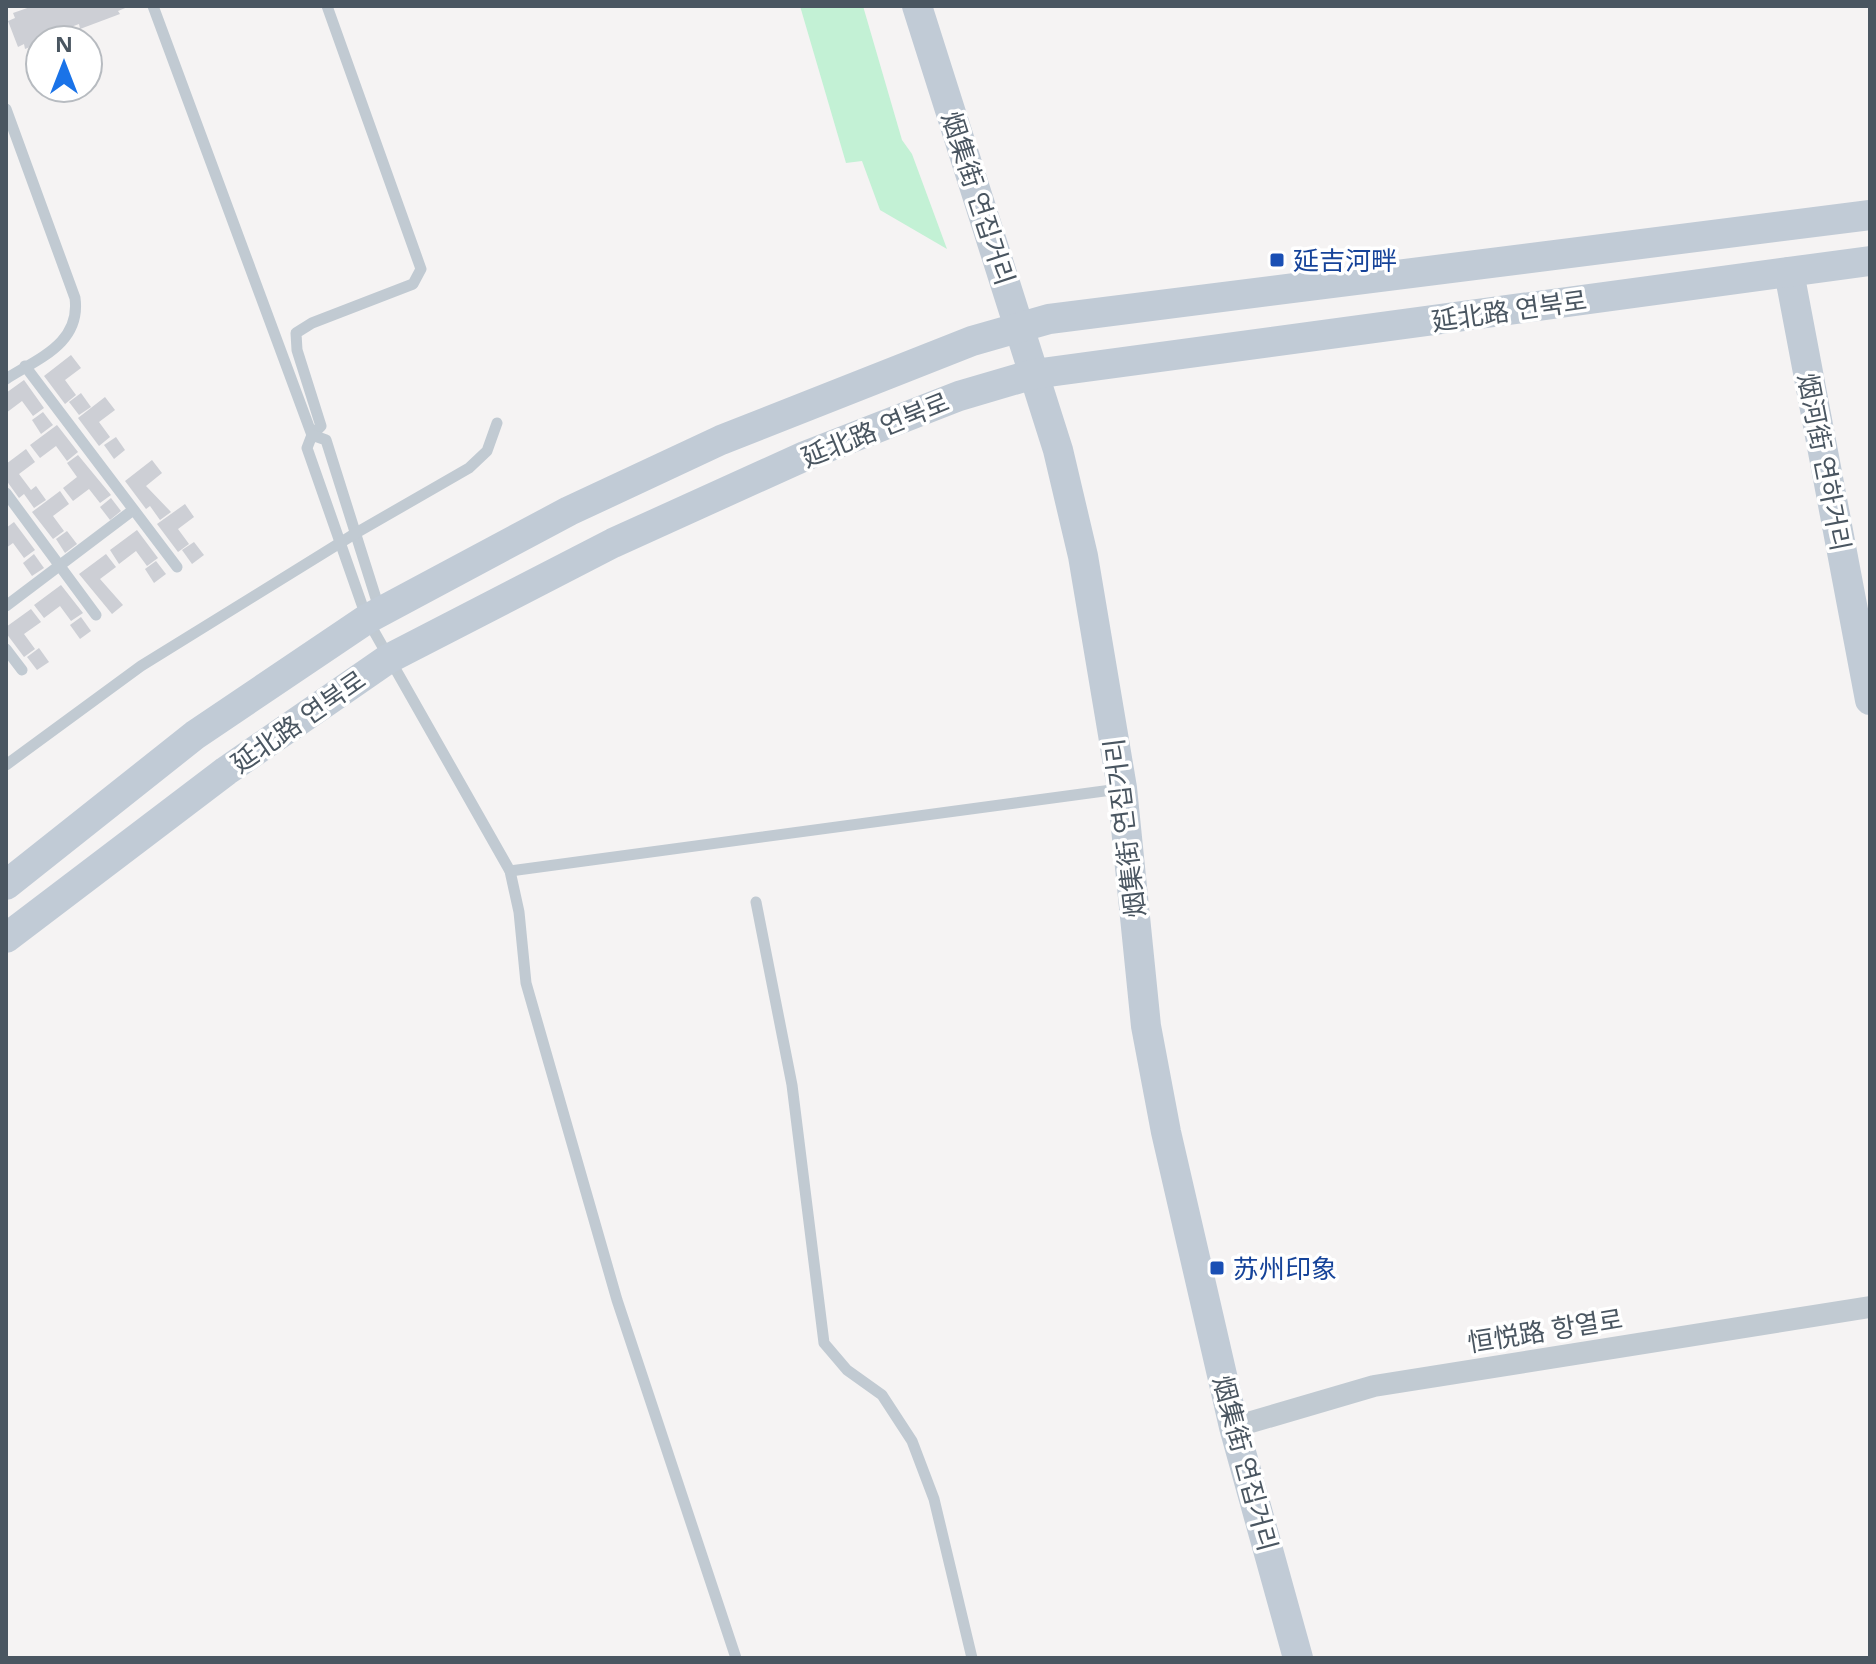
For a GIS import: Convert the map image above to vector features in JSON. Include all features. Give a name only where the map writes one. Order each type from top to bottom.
[{"type":"main road","name":"烟集街 연집거리","points":[[917,6],[1058,450],[1083,556],[1122,788],[1146,1026],[1166,1132],[1234,1427],[1298,1658]]},
{"type":"main road","name":"延北路 연북로","points":[[6,885],[205,727],[374,616],[569,511],[721,440],[864,381],[1019,325],[1870,215]]},
{"type":"main road","name":"延北路 연북로","points":[[6,938],[226,771],[388,659],[613,543],[805,456],[959,396],[1034,374],[1870,261]]},
{"type":"main road","name":"烟河街 연하거리","points":[[1789,272],[1870,700]]},
{"type":"street","name":"恒悦路 항열로","points":[[1234,1427],[1374,1386],[1870,1307]]},
{"type":"lane","points":[[153,6],[312,435]]},
{"type":"lane","points":[[327,6],[421,269],[413,284],[312,323],[296,333],[297,350],[321,426],[312,435],[307,448],[340,543],[374,616]]},
{"type":"lane","points":[[6,109],[76,305],[75,324],[66,339],[6,379]]},
{"type":"lane","points":[[25,366],[177,567]]},
{"type":"lane","points":[[6,765],[141,666],[482,459],[497,423]]},
{"type":"lane","points":[[312,435],[326,440],[356,533],[374,616],[388,659],[510,871],[519,912],[526,983],[612,1285],[736,1658]]},
{"type":"lane","points":[[6,493],[96,615]]},
{"type":"lane","points":[[6,606],[133,510]]},
{"type":"lane","points":[[6,649],[22,670]]},
{"type":"lane","points":[[510,871],[1122,788]]},
{"type":"lane","points":[[756,902],[792,1085],[824,1343],[847,1370],[882,1395],[912,1441],[934,1499],[972,1658]]},
{"type":"green space","points":[[800,6],[863,6],[902,140],[912,154],[947,249],[880,210],[862,161],[846,163]]},
{"type":"building","points":[[33,6],[130,6],[118,11],[120,14],[93,24],[24,24],[24,44],[18,47],[8,21],[15,18],[13,13]]},
{"type":"building","points":[[71,355],[81,368],[65,380],[76,395],[65,404],[44,376]]},
{"type":"building","points":[[24,380],[44,408],[33,416],[22,401],[6,413],[6,393]]},
{"type":"building","points":[[81,393],[91,407],[79,415],[69,402]]},
{"type":"building","points":[[105,397],[115,410],[99,422],[110,437],[99,446],[78,418]]},
{"type":"building","points":[[43,412],[53,425],[41,434],[32,420]]},
{"type":"building","points":[[57,425],[78,452],[67,461],[56,446],[40,458],[30,445]]},
{"type":"building","points":[[116,437],[125,450],[114,459],[104,445]]},
{"type":"building","points":[[26,449],[35,462],[19,474],[31,490],[36,486],[46,500],[34,508],[24,494],[19,498],[6,480],[6,464]]},
{"type":"building","points":[[78,455],[111,495],[100,503],[89,489],[73,501],[63,488],[77,477],[67,463]]},
{"type":"building","points":[[152,460],[162,473],[146,486],[171,512],[160,520],[150,506],[146,509],[125,481]]},
{"type":"building","points":[[60,491],[69,504],[53,516],[64,531],[53,539],[32,512]]},
{"type":"building","points":[[111,498],[121,511],[110,520],[100,507]]},
{"type":"building","points":[[185,504],[194,517],[178,529],[189,544],[178,552],[157,524]]},
{"type":"building","points":[[14,522],[35,550],[24,558],[13,543],[6,548],[6,528]]},
{"type":"building","points":[[137,530],[158,558],[147,566],[136,551],[119,564],[110,550]]},
{"type":"building","points":[[67,531],[77,544],[65,553],[56,539]]},
{"type":"building","points":[[194,542],[204,555],[192,564],[182,550]]},
{"type":"building","points":[[34,554],[44,568],[32,576],[23,563]]},
{"type":"building","points":[[106,554],[116,567],[100,579],[123,605],[112,614],[79,574]]},
{"type":"building","points":[[156,561],[166,574],[154,583],[145,569]]},
{"type":"building","points":[[61,585],[83,613],[71,621],[60,606],[44,618],[34,605]]},
{"type":"building","points":[[31,609],[41,622],[24,634],[35,649],[24,657],[6,633],[6,627]]},
{"type":"building","points":[[81,617],[91,631],[80,639],[70,625]]},
{"type":"building","points":[[39,648],[49,662],[37,670],[27,657]]},
{"type":"place","name":"延吉河畔","points":[[1277,260]]},
{"type":"place","name":"苏州印象","points":[[1217,1268]]}]
